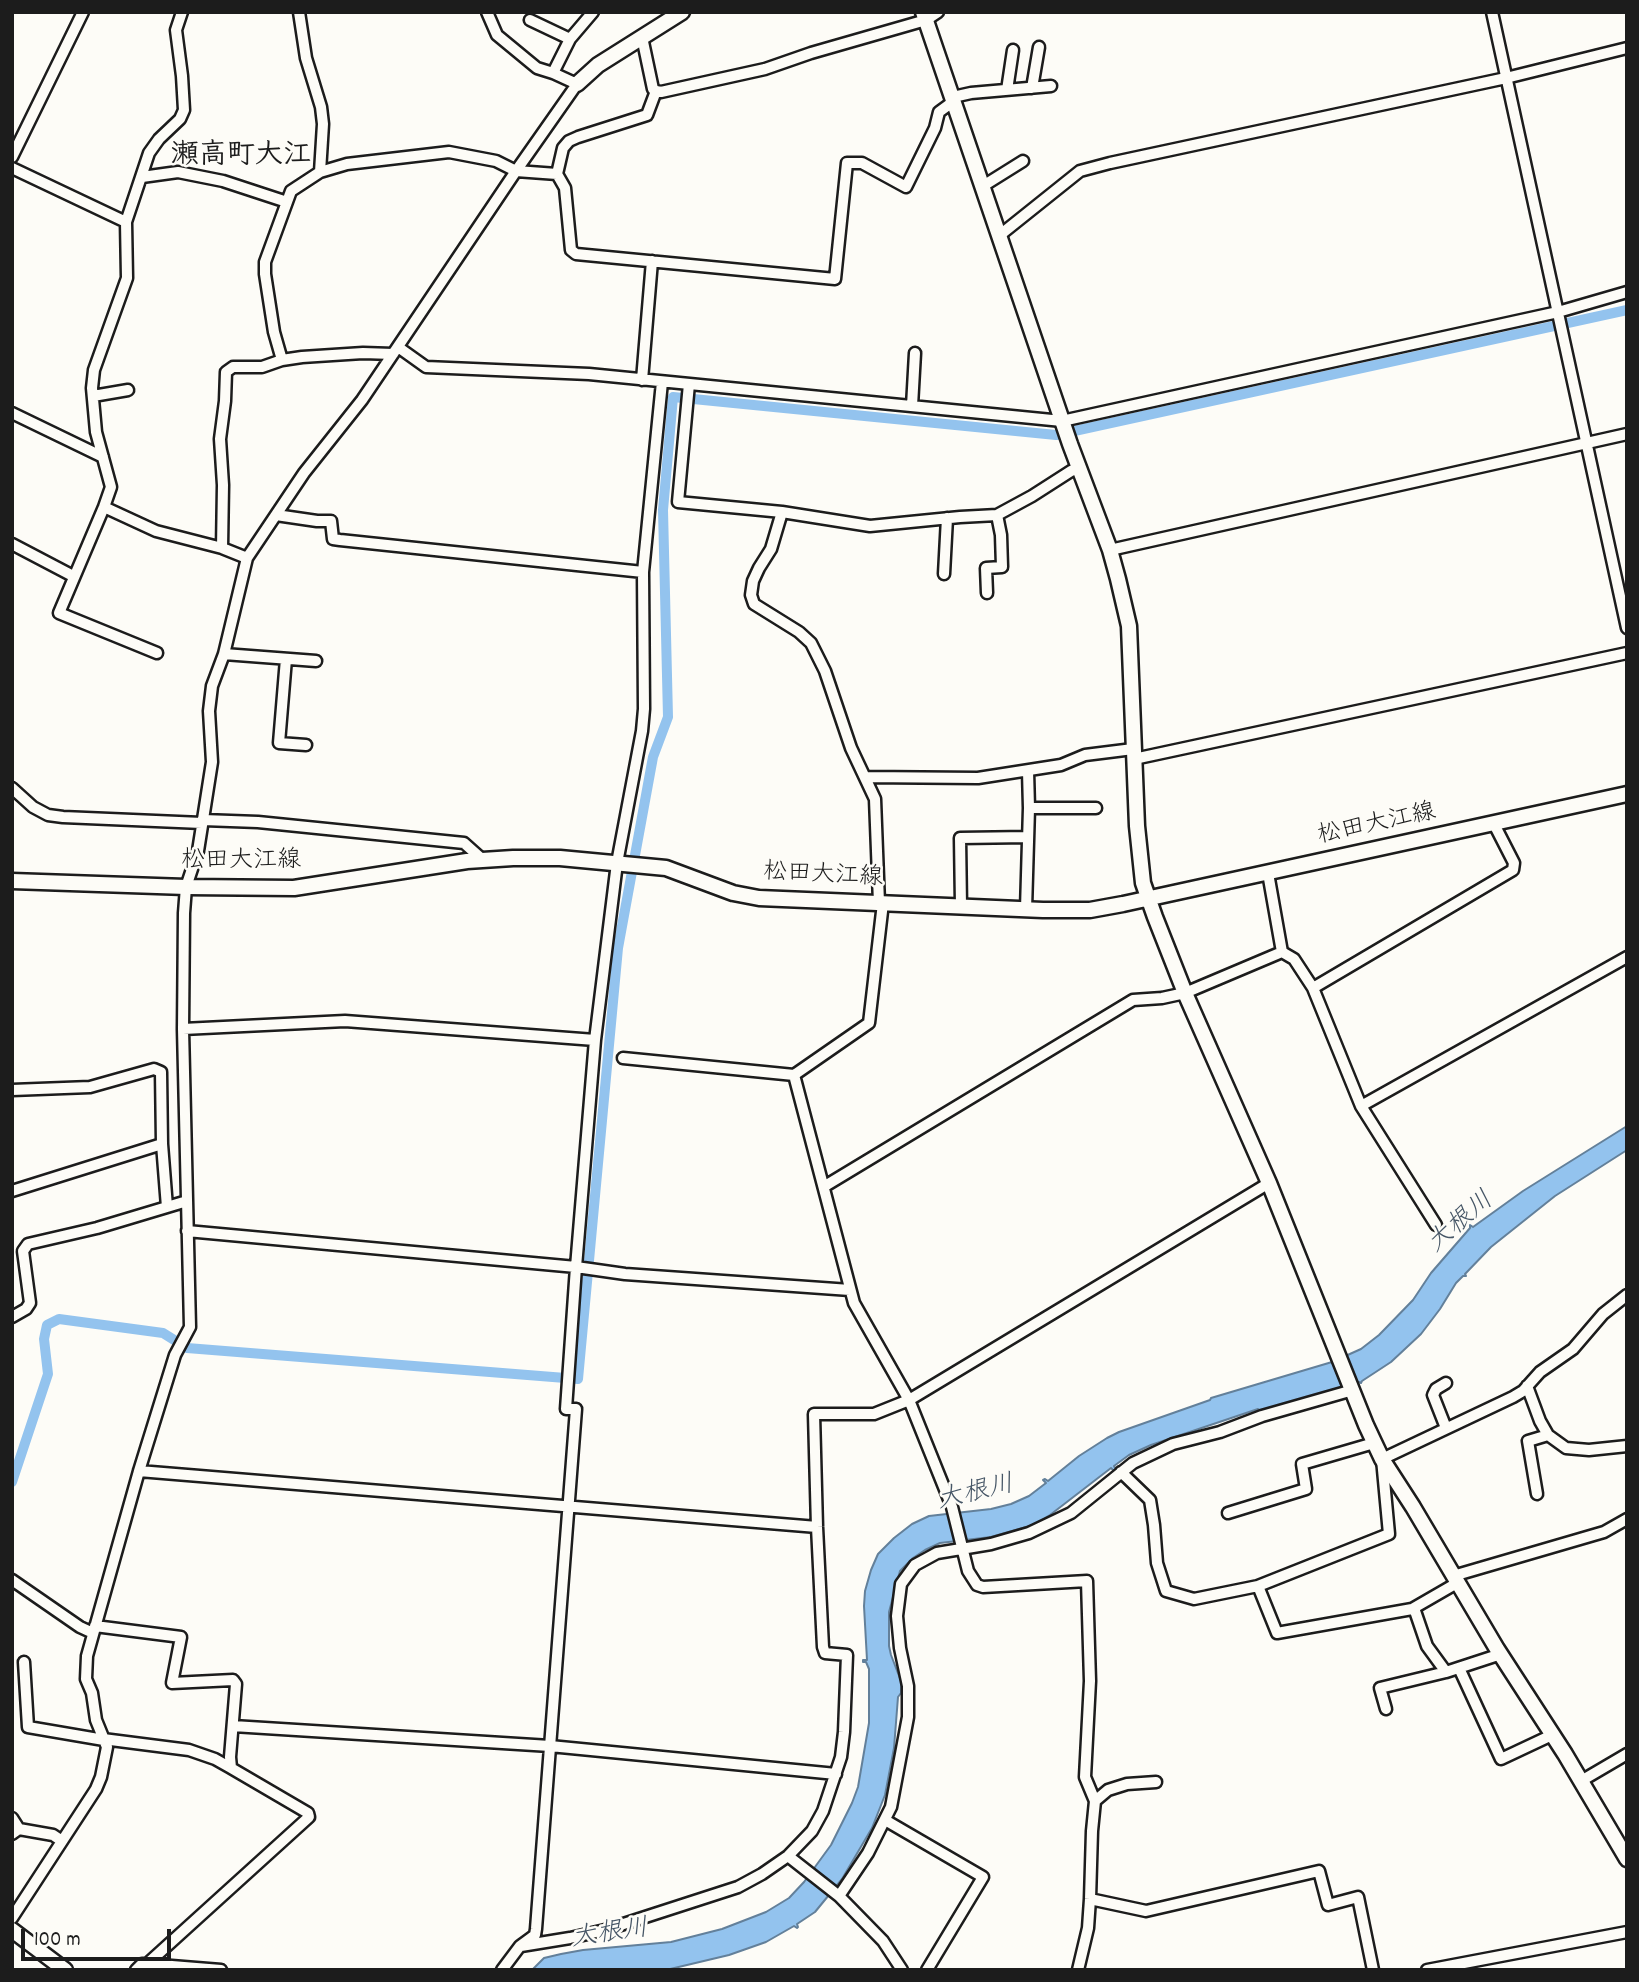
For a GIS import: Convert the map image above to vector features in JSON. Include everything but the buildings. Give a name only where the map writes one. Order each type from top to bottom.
[{"type":"street","points":[[12,158],[83,12]]},
{"type":"street","points":[[157,653],[59,613],[111,487],[96,432],[92,388],[94,370],[127,278],[127,222],[149,153],[159,139],[180,120],[184,110],[176,30],[182,12]]},
{"type":"street","points":[[299,12],[306,58],[321,107],[323,124],[320,172]]},
{"type":"street","points":[[486,12],[497,35],[537,68],[553,72],[577,84]]},
{"type":"street","points":[[553,72],[570,39],[593,12]]},
{"type":"street","points":[[12,1918],[96,1789],[101,1777],[107,1746],[96,1720],[92,1693],[86,1679],[86,1656],[175,1355],[190,1327],[183,1029],[184,913],[186,887],[198,852],[212,762],[209,711],[212,686],[224,654],[247,558],[304,473],[362,400],[577,84],[598,65],[682,12]]},
{"type":"street","points":[[1492,12],[1627,628]]},
{"type":"street","points":[[642,37],[653,89],[661,92],[765,69],[929,15],[953,99],[1070,444],[1110,550],[1129,626],[1133,754],[1143,883],[1185,993],[1269,1183],[1381,1459],[1413,1507],[1627,1859]]},
{"type":"street","points":[[530,20],[570,39]]},
{"type":"street","points":[[1032,88],[1039,47]]},
{"type":"street","points":[[1000,235],[1080,171],[1506,78],[1627,48]]},
{"type":"street","points":[[1007,90],[1013,50]]},
{"type":"street","points":[[656,91],[647,115],[578,137],[563,148],[557,174],[565,188],[571,250],[576,254],[835,279],[846,163],[862,163],[906,187],[935,128],[939,112],[953,99],[971,93],[1051,86]]},
{"type":"street","points":[[282,360],[274,332],[265,262],[290,191],[320,172],[347,164],[449,152],[496,161],[516,172],[557,174]]},
{"type":"street","points":[[983,187],[1023,161]]},
{"type":"street","points":[[12,168],[127,222]]},
{"type":"street","points":[[142,177],[190,174],[223,181],[286,202]]},
{"type":"street","points":[[642,380],[652,261]]},
{"type":"street","points":[[222,548],[223,485],[220,439],[226,372],[233,367],[262,367],[282,360],[396,350],[426,367],[535,370],[1063,422],[1558,312],[1627,292]]},
{"type":"street","points":[[912,406],[915,353]]},
{"type":"street","points":[[502,1970],[520,1946],[535,1935],[536,1929],[576,1409],[566,1409],[566,1400],[594,1040],[642,731],[643,572],[662,382]]},
{"type":"street","points":[[689,384],[678,502],[782,512],[870,526],[997,515],[1079,468]]},
{"type":"street","points":[[93,396],[128,390]]},
{"type":"street","points":[[12,413],[103,457]]},
{"type":"street","points":[[1110,550],[1627,434]]},
{"type":"street","points":[[104,507],[156,531],[222,548],[247,558]]},
{"type":"street","points":[[623,1058],[794,1075],[869,1023],[881,903],[875,799],[851,748],[825,671],[811,643],[799,632],[754,604],[751,595],[753,581],[771,549],[782,512]]},
{"type":"street","points":[[276,515],[331,521],[333,539],[643,572]]},
{"type":"street","points":[[987,593],[986,568],[1002,567],[997,515]]},
{"type":"street","points":[[944,574],[947,518]]},
{"type":"street","points":[[12,544],[73,576]]},
{"type":"street","points":[[865,777],[978,778],[1061,765],[1085,755],[1133,754],[1627,653]]},
{"type":"street","points":[[224,654],[317,661]]},
{"type":"street","points":[[286,659],[279,743],[306,745]]},
{"type":"street","points":[[1026,909],[1028,771]]},
{"type":"street","points":[[12,788],[33,807],[48,815],[258,822],[464,843],[483,860]]},
{"type":"street","name":"松田大江線","points":[[12,881],[294,888],[483,860],[559,858],[666,868],[733,893],[759,898],[1090,910],[1627,794]]},
{"type":"street","points":[[1029,808],[1096,808]]},
{"type":"street","points":[[1313,988],[1513,870],[1514,863],[1494,824]]},
{"type":"street","points":[[961,906],[960,838],[1028,838]]},
{"type":"street","points":[[1268,873],[1282,952],[1294,960],[1313,988],[1360,1106],[1436,1225]]},
{"type":"street","points":[[825,1186],[1133,1000],[1185,993],[1282,952]]},
{"type":"street","points":[[1360,1106],[1627,957]]},
{"type":"street","points":[[183,1029],[345,1021],[594,1040]]},
{"type":"street","points":[[12,1090],[90,1087],[154,1069],[161,1072],[162,1144],[167,1207]]},
{"type":"street","points":[[794,1075],[854,1303],[908,1400],[952,1507],[968,1571],[977,1585],[983,1587],[1087,1581],[1090,1681],[1084,1777],[1095,1801],[1088,1928],[1078,1970]]},
{"type":"street","points":[[12,1191],[162,1144]]},
{"type":"street","points":[[520,1946],[605,1930],[738,1887],[788,1856],[812,1831],[823,1811],[841,1757],[846,1655],[825,1653],[823,1647],[814,1414],[874,1414],[908,1400],[1269,1183]]},
{"type":"street","points":[[12,1317],[26,1310],[30,1303],[23,1251],[28,1244],[97,1228],[187,1201]]},
{"type":"street","points":[[187,1231],[576,1267],[625,1274],[850,1290]]},
{"type":"street","points":[[1381,1459],[1513,1397],[1550,1364],[1573,1349],[1603,1314],[1627,1295]]},
{"type":"street","points":[[1446,1383],[1436,1389],[1433,1395],[1446,1428]]},
{"type":"street","points":[[1527,1386],[1548,1435],[1566,1448],[1588,1450],[1627,1446]]},
{"type":"street","points":[[839,1896],[868,1853],[891,1807],[908,1717],[908,1686],[897,1616],[901,1584],[915,1565],[937,1553],[991,1544],[1029,1533],[1070,1513],[1133,1463],[1173,1444],[1353,1390]]},
{"type":"street","points":[[1537,1494],[1528,1441],[1548,1435]]},
{"type":"street","points":[[1228,1513],[1306,1489],[1302,1464],[1374,1443]]},
{"type":"street","points":[[1121,1472],[1150,1500],[1157,1563],[1166,1591],[1194,1599],[1258,1586],[1389,1534],[1381,1459]]},
{"type":"street","points":[[139,1471],[817,1527]]},
{"type":"street","points":[[1258,1586],[1277,1633],[1415,1608],[1455,1580],[1604,1532],[1627,1519]]},
{"type":"street","points":[[12,1580],[80,1627],[181,1637],[172,1683],[233,1680],[236,1684],[231,1768]]},
{"type":"street","points":[[1415,1608],[1427,1646],[1446,1672]]},
{"type":"street","points":[[1386,1709],[1380,1688],[1446,1672],[1500,1654]]},
{"type":"street","points":[[24,1662],[29,1727],[189,1750],[215,1759],[308,1813],[309,1817],[147,1964]]},
{"type":"street","points":[[1459,1668],[1501,1759],[1552,1735]]},
{"type":"street","points":[[233,1726],[550,1746],[836,1774]]},
{"type":"street","points":[[1581,1781],[1627,1754]]},
{"type":"street","points":[[1095,1801],[1108,1790],[1127,1784],[1156,1782]]},
{"type":"street","points":[[12,1818],[15,1831],[52,1835],[62,1841]]},
{"type":"street","points":[[885,1820],[983,1877],[927,1970]]},
{"type":"street","points":[[788,1856],[839,1896],[883,1941],[902,1970]]},
{"type":"street","points":[[1090,1899],[1146,1911],[1319,1871],[1328,1905],[1357,1897],[1373,1970]]},
{"type":"street","points":[[12,1930],[65,1970]]},
{"type":"street","points":[[1427,1970],[1627,1932]]},
{"type":"street","points":[[136,1970],[142,1964],[220,1970]]},
{"type":"water","name":"大根川","points":[[1627,1126],[1627,1150],[1555,1196],[1491,1247],[1466,1276],[1456,1283],[1421,1334],[1391,1362],[1361,1383],[1261,1411],[1258,1409],[1151,1445],[1129,1455],[1114,1466],[1116,1470],[1111,1468],[1033,1525],[991,1537],[940,1543],[913,1558],[900,1571],[889,1612],[889,1646],[901,1681],[901,1693],[898,1697],[894,1748],[885,1795],[872,1828],[842,1879],[815,1912],[797,1924],[797,1928],[794,1926],[766,1942],[729,1955],[666,1970],[532,1970],[544,1958],[561,1954],[671,1942],[722,1929],[766,1912],[789,1898],[804,1882],[831,1845],[858,1787],[869,1723],[869,1669],[863,1660],[867,1660],[865,1591],[871,1570],[878,1554],[912,1524],[929,1516],[1011,1504],[1029,1496],[1046,1483],[1043,1480],[1048,1481],[1079,1456],[1119,1432],[1211,1398],[1332,1362],[1361,1349],[1379,1335],[1413,1300],[1470,1225],[1473,1227],[1523,1191]]},
{"type":"waterway","points":[[12,1482],[48,1374],[44,1339],[47,1325],[59,1319],[163,1333],[187,1348],[578,1379],[618,948],[653,757],[668,717],[663,510],[673,397],[1056,435],[1627,310]]},
{"type":"district","name":"瀬高町大江","points":[[241,158]]}]
